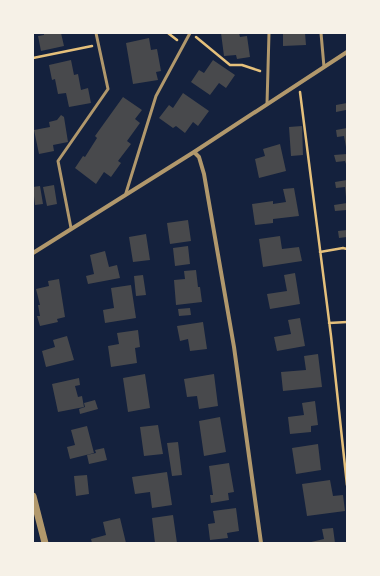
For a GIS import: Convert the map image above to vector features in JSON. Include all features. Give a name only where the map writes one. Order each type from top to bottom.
[{"type":"street","points":[[33,253],[126,193],[194,152],[347,52]]},
{"type":"street","points":[[194,152],[202,164],[206,182],[234,347],[262,543]]},
{"type":"street","points":[[33,496],[45,543]]},
{"type":"lane","points":[[71,228],[58,161],[108,89],[96,33]]},
{"type":"lane","points":[[126,193],[156,96],[191,33]]},
{"type":"lane","points":[[267,104],[269,33]]},
{"type":"lane","points":[[321,33],[324,67]]},
{"type":"path","points":[[191,33],[207,48],[230,65],[242,65],[268,73]]},
{"type":"path","points":[[33,58],[98,45]]},
{"type":"path","points":[[299,83],[329,323],[347,486]]},
{"type":"path","points":[[320,252],[343,248],[347,249]]},
{"type":"path","points":[[329,323],[347,322]]},
{"type":"building","points":[[44,33],[61,33],[64,46],[41,51],[38,36],[44,35]]},
{"type":"building","points":[[221,33],[239,33],[240,37],[247,36],[250,57],[237,59],[236,55],[224,56]]},
{"type":"building","points":[[283,33],[305,33],[306,45],[283,46]]},
{"type":"building","points":[[149,38],[151,50],[157,49],[161,71],[156,72],[158,80],[133,84],[126,43]]},
{"type":"building","points":[[71,60],[74,75],[78,74],[81,90],[88,88],[91,103],[69,107],[66,93],[58,94],[55,79],[52,80],[49,65]]},
{"type":"building","points":[[213,60],[235,75],[226,88],[219,83],[210,95],[191,82],[199,70],[204,73]]},
{"type":"building","points":[[183,93],[209,111],[198,126],[193,122],[185,133],[176,126],[173,128],[159,118],[169,105],[173,108]]},
{"type":"building","points":[[123,97],[142,110],[135,119],[140,123],[127,141],[131,144],[118,161],[121,163],[111,177],[104,172],[96,184],[75,168],[83,156],[85,157],[97,138],[95,136]]},
{"type":"building","points":[[347,103],[347,113],[346,110],[336,112],[336,105]]},
{"type":"building","points":[[61,115],[64,117],[68,142],[53,145],[54,151],[39,154],[34,130],[50,127],[49,122],[57,120]]},
{"type":"building","points":[[302,126],[303,155],[291,156],[289,127]]},
{"type":"building","points":[[347,128],[346,147],[344,136],[337,137],[336,130]]},
{"type":"building","points":[[280,144],[286,171],[259,178],[255,159],[265,156],[263,149]]},
{"type":"building","points":[[347,154],[347,167],[345,161],[336,162],[334,155]]},
{"type":"building","points":[[347,180],[346,197],[345,187],[336,188],[335,182]]},
{"type":"building","points":[[54,185],[57,204],[47,206],[43,187]]},
{"type":"building","points":[[40,186],[43,204],[35,205],[33,187]]},
{"type":"building","points":[[294,188],[299,216],[273,219],[273,223],[255,225],[252,204],[273,201],[273,204],[286,202],[283,189]]},
{"type":"building","points":[[347,203],[347,210],[335,211],[334,205]]},
{"type":"building","points":[[188,220],[191,241],[170,244],[167,223]]},
{"type":"building","points":[[347,230],[347,237],[339,238],[338,231]]},
{"type":"building","points":[[146,234],[150,260],[133,262],[129,237]]},
{"type":"building","points":[[280,236],[282,249],[299,247],[302,261],[263,267],[259,239]]},
{"type":"building","points":[[188,246],[190,264],[175,266],[173,248]]},
{"type":"building","points":[[105,251],[109,267],[117,265],[120,278],[88,284],[86,276],[94,274],[90,255]]},
{"type":"building","points":[[196,270],[202,302],[176,305],[174,280],[185,279],[184,271]]},
{"type":"building","points":[[295,273],[300,304],[270,309],[267,294],[287,291],[284,275]]},
{"type":"building","points":[[143,275],[146,295],[136,296],[134,276]]},
{"type":"building","points":[[59,279],[65,317],[57,319],[58,322],[40,326],[37,316],[40,316],[38,305],[40,305],[36,289],[49,286],[48,281]]},
{"type":"building","points":[[131,285],[136,318],[105,323],[103,310],[114,308],[111,288]]},
{"type":"building","points":[[190,308],[191,315],[179,316],[178,309]]},
{"type":"building","points":[[300,318],[305,346],[277,351],[274,337],[291,334],[288,320]]},
{"type":"building","points":[[203,322],[207,349],[190,351],[188,339],[180,341],[177,326]]},
{"type":"building","points":[[138,330],[140,347],[135,348],[137,363],[111,367],[108,346],[119,344],[117,333]]},
{"type":"building","points":[[67,336],[74,360],[46,367],[42,351],[55,347],[53,340]]},
{"type":"building","points":[[318,354],[322,387],[283,391],[281,372],[306,370],[304,356]]},
{"type":"building","points":[[145,374],[150,408],[128,412],[123,378]]},
{"type":"building","points":[[214,374],[218,406],[199,409],[197,396],[187,397],[184,379]]},
{"type":"building","points":[[79,378],[80,385],[75,386],[78,397],[82,396],[84,407],[58,412],[52,384]]},
{"type":"building","points":[[95,400],[98,409],[80,414],[79,409],[85,407],[84,403]]},
{"type":"building","points":[[315,401],[318,425],[311,426],[311,432],[290,434],[288,417],[304,415],[302,403]]},
{"type":"building","points":[[220,417],[226,452],[204,456],[199,421]]},
{"type":"building","points":[[158,425],[163,454],[144,456],[140,427]]},
{"type":"building","points":[[87,426],[94,453],[70,459],[67,447],[75,445],[71,430]]},
{"type":"building","points":[[178,442],[182,475],[172,476],[167,443]]},
{"type":"building","points":[[318,444],[321,470],[296,474],[292,448]]},
{"type":"building","points":[[104,448],[107,460],[89,464],[87,455],[96,453],[95,450]]},
{"type":"building","points":[[229,463],[234,492],[228,493],[229,500],[211,503],[210,495],[213,495],[209,466]]},
{"type":"building","points":[[167,472],[172,505],[152,508],[150,492],[135,494],[132,477]]},
{"type":"building","points":[[87,475],[89,494],[76,496],[74,476]]},
{"type":"building","points":[[330,480],[333,496],[343,495],[345,511],[307,516],[302,484]]},
{"type":"building","points":[[236,508],[239,531],[227,533],[228,538],[210,540],[208,524],[215,523],[213,511]]},
{"type":"building","points":[[173,515],[177,543],[155,543],[152,518]]},
{"type":"building","points":[[120,518],[126,543],[92,543],[91,539],[106,535],[103,522]]},
{"type":"building","points":[[333,528],[335,543],[307,543],[324,539],[322,529]]}]
